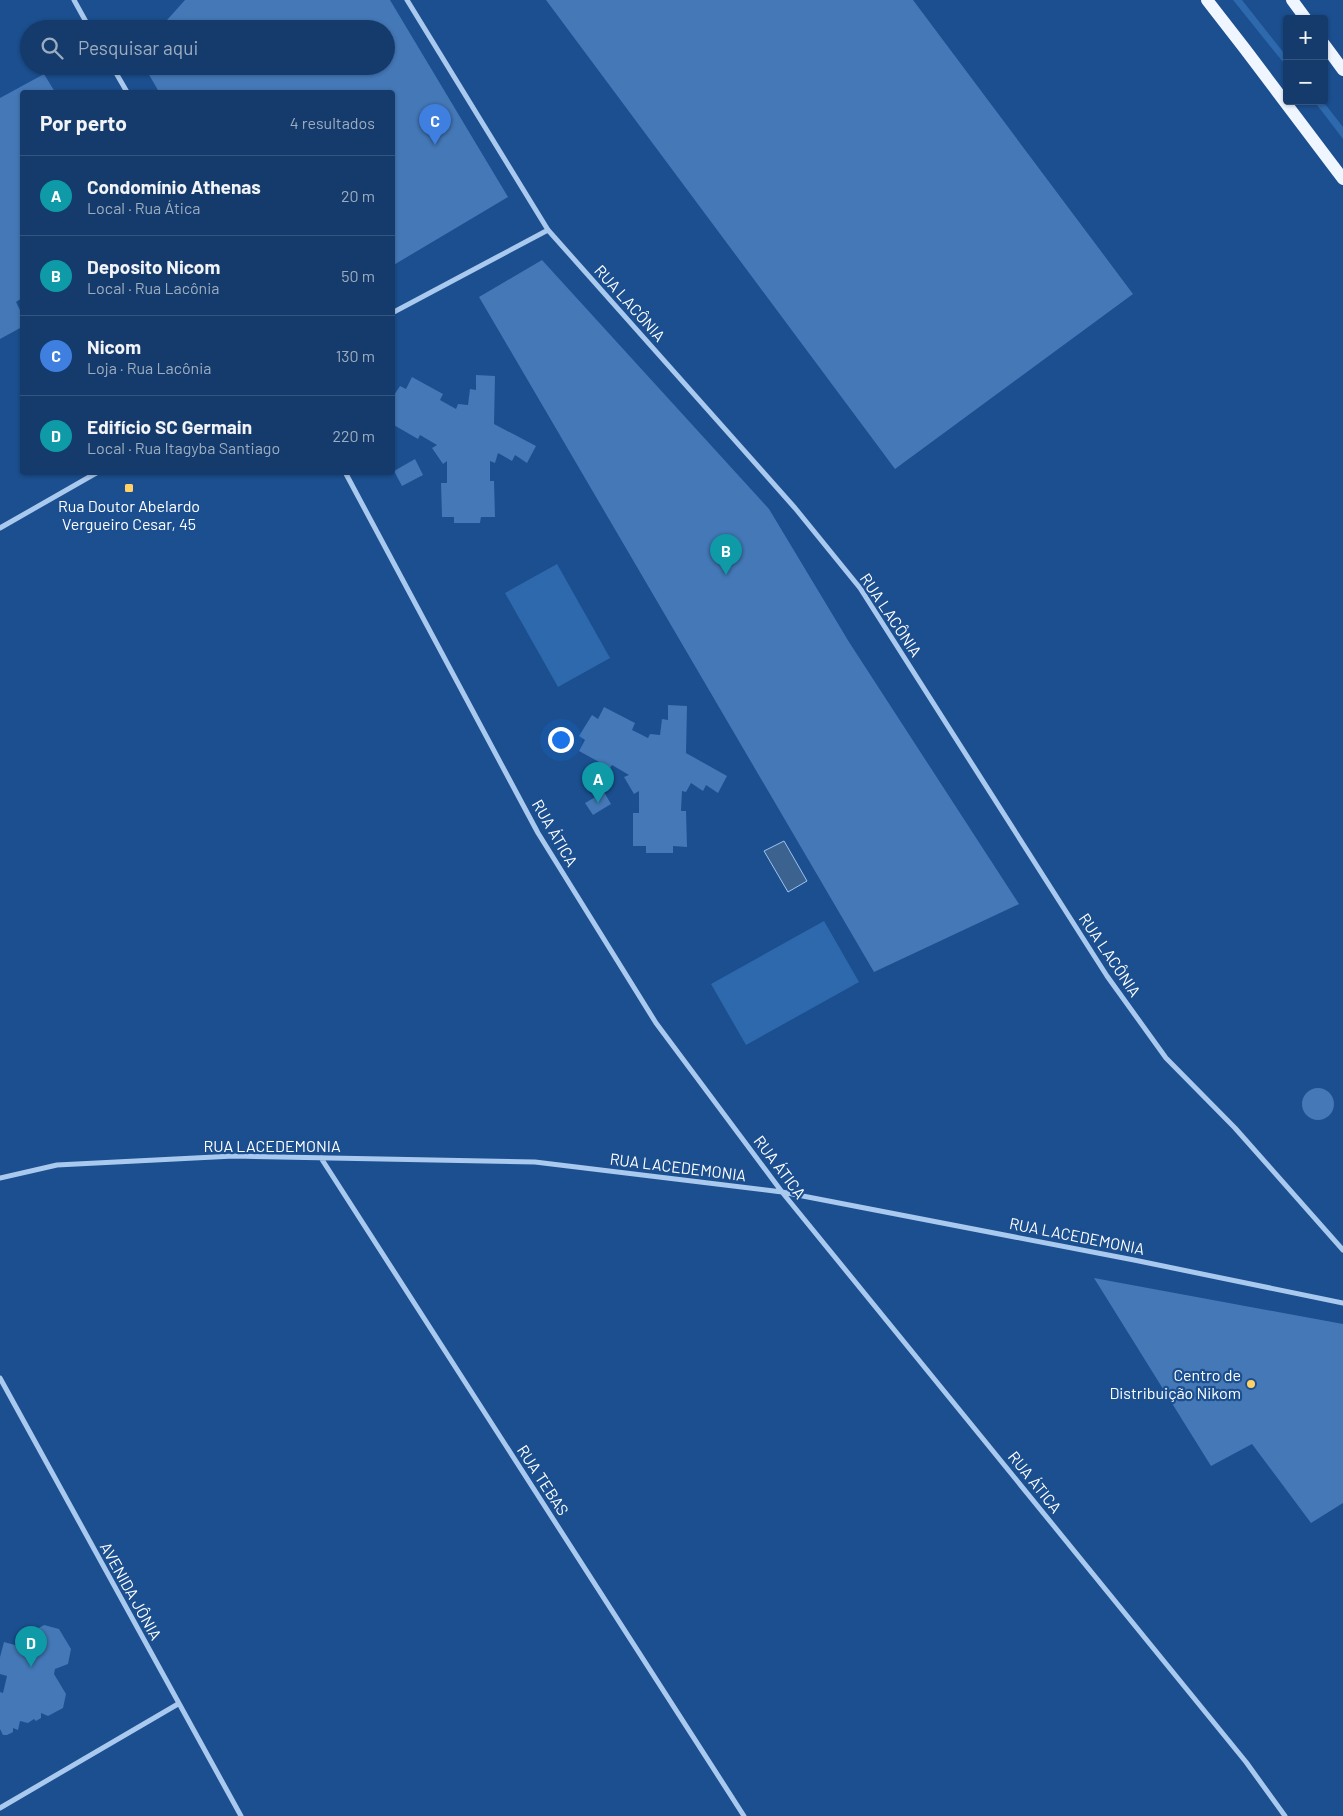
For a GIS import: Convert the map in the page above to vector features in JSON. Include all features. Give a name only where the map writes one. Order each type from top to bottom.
[{"type":"main road","points":[[1206,0],[1245,48],[1343,179]]},
{"type":"main road","points":[[1292,0],[1303,15]]},
{"type":"main road","points":[[1328,49],[1343,70]]},
{"type":"street","points":[[74,0],[85,20]]},
{"type":"street","name":"RUA LACÔNIA","points":[[407,0],[548,230],[794,508],[860,588],[1107,976],[1166,1058],[1235,1128],[1343,1250]]},
{"type":"street","points":[[117,75],[126,90]]},
{"type":"street","points":[[395,312],[548,230]]},
{"type":"street","points":[[0,528],[93,475]]},
{"type":"street","name":"RUA ÁTICA","points":[[347,475],[544,841],[656,1023],[782,1192],[1240,1754],[1285,1816]]},
{"type":"street","name":"RUA LACEDEMONIA","points":[[0,1178],[57,1165],[234,1156],[535,1162],[782,1192],[1134,1260],[1343,1303]]},
{"type":"street","name":"RUA TEBAS","points":[[322,1158],[744,1816]]},
{"type":"street","name":"AVENIDA JÔNIA","points":[[0,1378],[241,1816]]},
{"type":"street","points":[[0,1808],[178,1704]]},
{"type":"shaded area","points":[[1233,0],[1242,0],[1283,52],[1283,62]]},
{"type":"shaded area","points":[[1317,105],[1326,105],[1343,127],[1343,139]]},
{"type":"shaded area","points":[[557,564],[610,658],[558,687],[505,593]]},
{"type":"shaded area","points":[[784,841],[807,881],[788,892],[764,851]]},
{"type":"shaded area","points":[[824,921],[859,982],[746,1045],[711,984]]},
{"type":"building","points":[[185,0],[390,0],[508,197],[395,264],[395,90],[158,90],[149,75],[395,75],[395,20],[167,20]]},
{"type":"building","points":[[546,0],[913,0],[1133,294],[895,469]]},
{"type":"building","points":[[42,75],[45,75],[54,90],[20,90],[20,299],[16,302],[20,310],[20,328],[0,339],[0,98]]},
{"type":"building","points":[[542,260],[769,509],[849,642],[1019,904],[874,972],[479,297]]},
{"type":"building","points":[[476,375],[495,376],[494,424],[536,446],[527,463],[515,455],[512,461],[498,453],[495,463],[490,461],[490,481],[494,481],[495,517],[481,517],[480,523],[454,523],[454,517],[442,517],[441,483],[447,483],[447,461],[443,464],[432,448],[437,445],[420,435],[418,439],[395,426],[395,394],[400,386],[406,389],[412,377],[443,394],[440,400],[456,409],[458,404],[468,405],[470,389],[476,390]]},
{"type":"building","points":[[415,459],[423,475],[402,486],[395,470]]},
{"type":"building","points":[[668,705],[687,706],[686,753],[727,776],[718,793],[706,785],[703,791],[691,783],[686,792],[682,791],[681,811],[686,811],[687,847],[673,846],[673,853],[646,853],[646,846],[633,846],[633,813],[639,813],[639,791],[634,794],[624,777],[629,775],[612,765],[610,768],[579,751],[585,740],[579,736],[592,715],[598,719],[604,707],[635,723],[632,730],[648,738],[650,734],[660,735],[662,719],[668,720]]},
{"type":"building","points":[[604,792],[611,804],[593,815],[585,803]]},
{"type":"building","points":[[1318,1088],[1324,1089],[1329,1093],[1333,1098],[1333,1110],[1329,1115],[1324,1119],[1318,1120],[1312,1119],[1307,1115],[1303,1110],[1302,1104],[1303,1098],[1307,1093],[1312,1089]]},
{"type":"building","name":"Centro de Distribuição Nikom","points":[[1094,1278],[1343,1324],[1343,1503],[1311,1523],[1252,1444],[1211,1466]]},
{"type":"building","points":[[44,1625],[59,1629],[71,1649],[68,1664],[55,1669],[54,1674],[66,1694],[63,1708],[48,1716],[41,1713],[41,1718],[36,1721],[34,1719],[28,1723],[20,1721],[18,1730],[13,1728],[13,1732],[3,1735],[0,1729],[0,1692],[3,1693],[7,1676],[0,1674],[0,1657],[4,1642],[22,1647],[25,1636]]},
{"type":"place","name":"Nicom","points":[[435,145]]},
{"type":"place","name":"Rua Doutor Abelardo Vergueiro Cesar, 45","points":[[129,488]]},
{"type":"place","name":"Deposito Nicom","points":[[726,575]]},
{"type":"place","name":"Condomínio Athenas","points":[[598,803]]},
{"type":"place","name":"Centro de Distribuição Nikom","points":[[1251,1384]]},
{"type":"place","name":"Edifício SC Germain","points":[[31,1667]]}]
